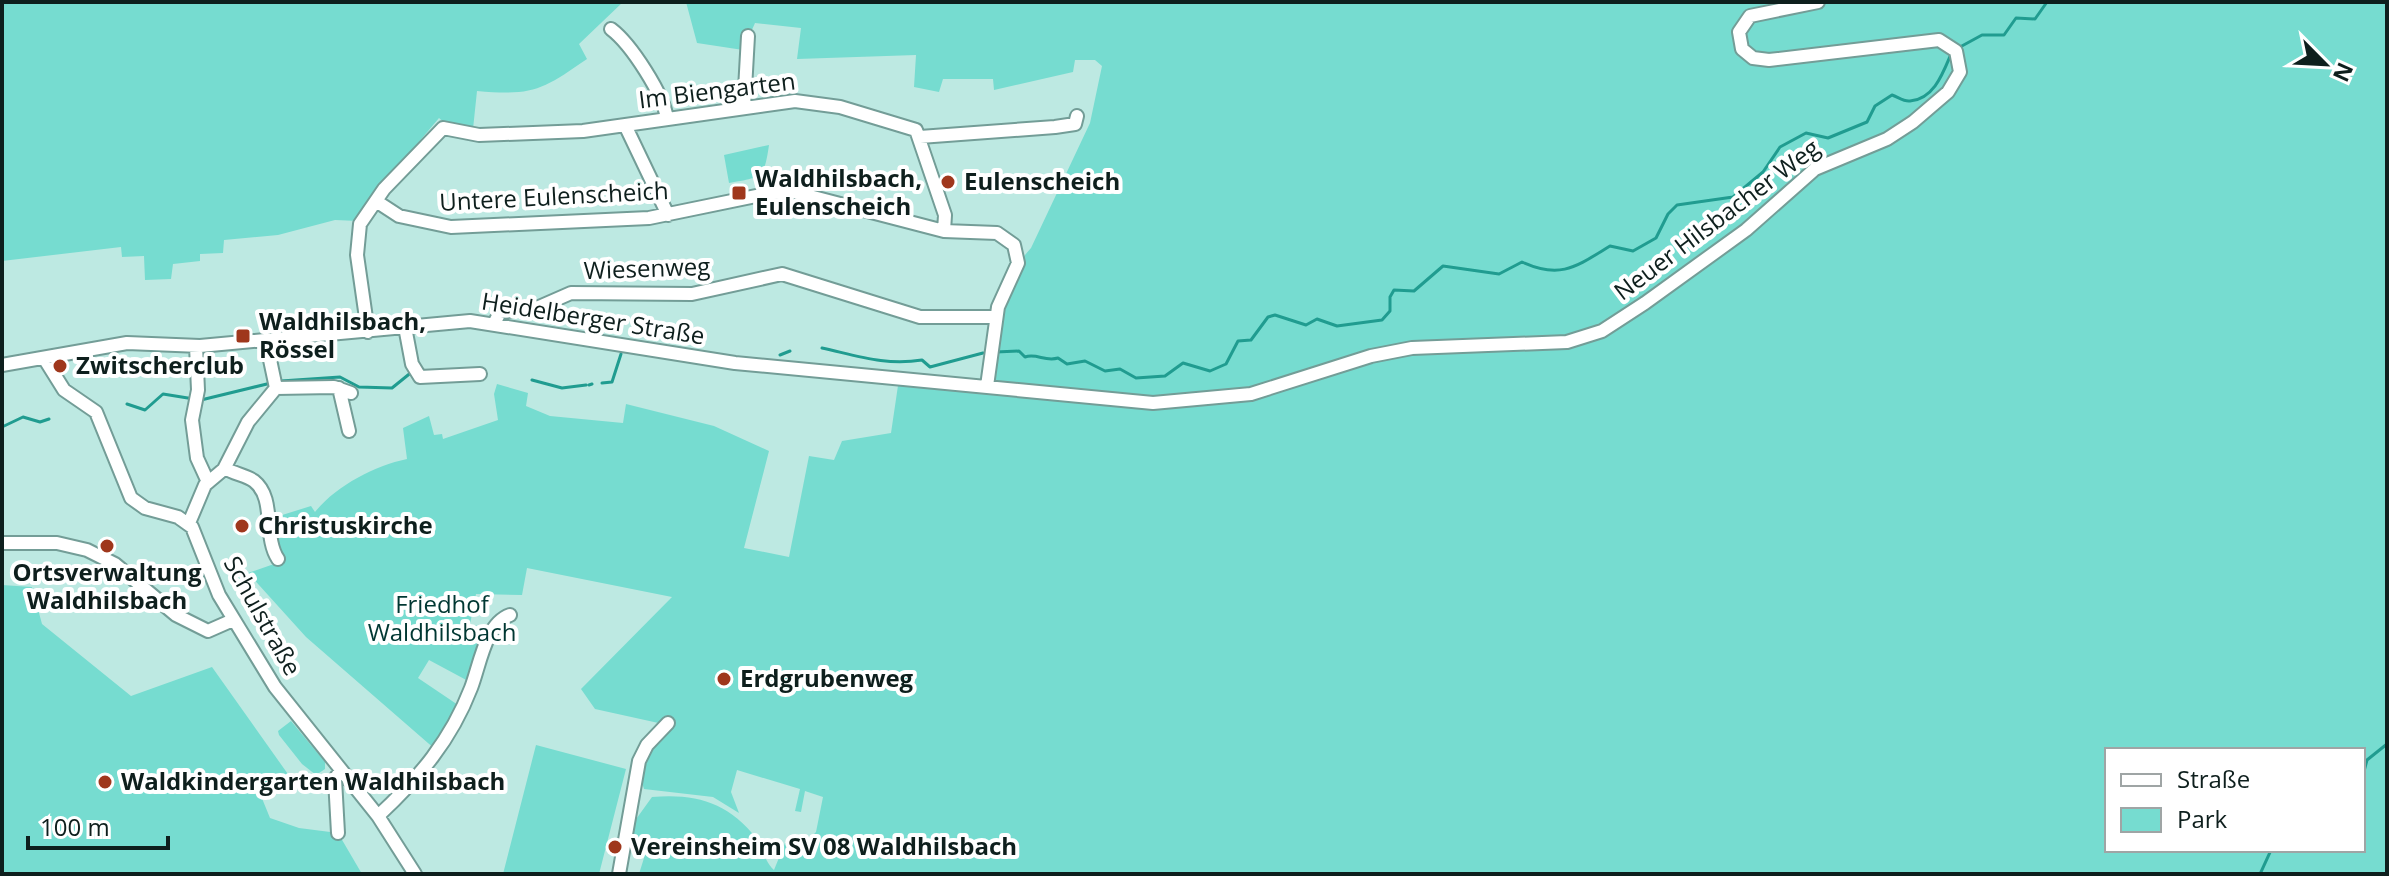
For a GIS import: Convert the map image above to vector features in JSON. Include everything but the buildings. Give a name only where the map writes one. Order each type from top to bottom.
[{"type":"street","name":"Neuer Hilsbacher Weg","points":[[987,386],[1110,401],[1195,402],[1279,387],[1398,350],[1445,345],[1551,345],[1602,331],[1739,235],[1815,169],[1899,132],[1942,97],[1957,80],[1961,65],[1958,54],[1939,40],[1769,60],[1753,58],[1742,49],[1739,32],[1750,16],[1818,2]]},
{"type":"street","points":[[611,29],[631,50],[664,106],[667,119]]},
{"type":"street","points":[[744,107],[748,36]]},
{"type":"street","name":"Im Biengarten","points":[[376,201],[443,128],[492,135],[625,125],[795,101],[822,103],[912,127],[920,137]]},
{"type":"street","points":[[944,231],[945,215],[920,137],[1055,127],[1075,124],[1077,116]]},
{"type":"street","points":[[625,125],[668,215]]},
{"type":"street","name":"Untere Eulenscheich","points":[[376,201],[399,216],[444,227],[668,215],[767,194],[794,192],[944,231],[997,233],[1015,247],[1017,270],[1001,298],[996,317],[987,386]]},
{"type":"street","points":[[368,332],[356,240],[361,221],[376,201]]},
{"type":"street","name":"Wiesenweg","points":[[494,324],[500,312],[541,306],[571,293],[697,294],[778,274],[798,277],[920,317],[996,317]]},
{"type":"street","name":"Heidelberger Straße","points":[[2,365],[127,343],[196,346],[368,332],[447,321],[494,324],[735,363],[987,386]]},
{"type":"street","points":[[405,327],[412,364],[420,377],[480,374]]},
{"type":"street","points":[[266,341],[276,388]]},
{"type":"street","points":[[196,346],[195,399],[191,418],[197,455],[208,482]]},
{"type":"street","points":[[44,358],[64,390],[96,412],[134,500],[189,523],[208,482],[225,468],[248,422],[276,388]]},
{"type":"street","points":[[276,388],[345,390],[349,431]]},
{"type":"street","points":[[225,468],[253,481],[261,490],[270,545],[278,559]]},
{"type":"street","name":"Schulstraße","points":[[189,523],[233,620],[279,693],[378,816],[415,874]]},
{"type":"street","points":[[2,543],[57,543],[82,548],[115,564],[174,614],[209,632],[233,620]]},
{"type":"street","points":[[378,816],[447,741],[465,705],[493,627],[510,615]]},
{"type":"street","points":[[619,874],[639,761],[647,745],[668,723]]},
{"type":"street","points":[[338,833],[335,778],[341,770]]},
{"type":"green space","points":[[2,2],[623,2],[579,44],[587,59],[559,78],[525,91],[477,91],[473,129],[447,125],[439,118],[375,194],[359,221],[335,220],[278,235],[224,240],[223,253],[200,254],[200,261],[173,264],[171,279],[145,280],[144,256],[122,257],[121,247],[2,261]]},
{"type":"green space","name":"Friedhof Waldhilsbach","points":[[686,2],[2387,2],[2387,874],[639,874],[644,858],[643,849],[630,847],[634,822],[652,797],[697,799],[735,816],[756,838],[774,870],[785,843],[806,842],[816,832],[823,797],[805,791],[801,812],[795,811],[800,789],[737,770],[731,792],[739,813],[713,797],[644,789],[639,773],[663,724],[595,709],[581,689],[672,597],[527,568],[522,595],[476,594],[470,624],[486,628],[470,682],[429,660],[418,678],[461,707],[436,750],[306,637],[248,573],[274,564],[272,536],[279,516],[311,506],[315,512],[356,478],[407,459],[403,428],[429,416],[434,435],[442,434],[443,439],[498,420],[494,394],[497,384],[528,393],[526,406],[550,416],[623,423],[626,404],[714,426],[769,451],[744,548],[789,557],[809,456],[834,460],[842,441],[891,433],[900,372],[983,381],[1004,293],[1031,248],[1090,123],[1102,66],[1095,60],[1075,60],[1073,72],[994,90],[993,79],[943,79],[939,92],[914,87],[916,55],[797,59],[801,28],[755,23],[743,50],[697,43]]},
{"type":"green space","points":[[769,145],[760,174],[729,183],[724,155]]},
{"type":"green space","points":[[2,585],[32,587],[42,624],[131,696],[212,667],[290,777],[259,791],[270,818],[299,828],[338,833],[362,874],[2,874]]},
{"type":"green space","points":[[291,721],[325,762],[325,769],[316,775],[302,764],[279,735],[278,731]]},
{"type":"green space","points":[[536,745],[626,769],[599,874],[503,874]]},
{"type":"waterway","points":[[1960,47],[1982,35],[2004,35],[2016,18],[2035,19],[2047,2]]},
{"type":"waterway","points":[[996,352],[1019,351],[1025,357],[1058,358],[1067,364],[1085,361],[1105,371],[1120,369],[1136,378],[1165,376],[1183,363],[1210,371],[1226,364],[1238,341],[1251,340],[1268,317],[1275,315],[1306,325],[1317,319],[1337,326],[1382,320],[1390,311],[1390,297],[1394,290],[1414,291],[1443,266],[1499,274],[1522,262],[1558,270],[1578,265],[1610,246],[1633,251],[1656,238],[1668,214],[1677,205],[1733,197],[1763,172],[1780,147],[1806,133],[1828,138],[1867,122],[1875,106],[1892,95],[1908,101],[1925,95],[1936,84],[1951,54]]},
{"type":"waterway","points":[[822,348],[884,361],[922,360],[930,367],[983,353]]},
{"type":"waterway","points":[[780,355],[790,351]]},
{"type":"waterway","points":[[602,383],[612,382],[621,354]]},
{"type":"waterway","points":[[281,381],[340,377],[359,387],[392,388],[413,371]]},
{"type":"waterway","points":[[532,380],[562,388],[586,385]]},
{"type":"waterway","points":[[201,400],[271,383]]},
{"type":"waterway","points":[[127,404],[145,410],[163,394],[194,399]]},
{"type":"waterway","points":[[2,427],[23,417],[40,422],[49,419]]},
{"type":"waterway","points":[[2365,768],[2367,760],[2387,744]]},
{"type":"waterway","points":[[2260,874],[2270,852]]},
{"type":"place","name":"Eulenscheich","points":[[948,182]]},
{"type":"place","name":"Waldhilsbach, Eulenscheich","points":[[739,193]]},
{"type":"place","name":"Waldhilsbach, Rössel","points":[[243,336]]},
{"type":"place","name":"Zwitscherclub","points":[[60,366]]},
{"type":"place","name":"Christuskirche","points":[[242,526]]},
{"type":"place","name":"Ortsverwaltung Waldhilsbach","points":[[107,546]]},
{"type":"place","name":"Erdgrubenweg","points":[[724,679]]},
{"type":"place","name":"Waldkindergarten Waldhilsbach","points":[[105,782]]},
{"type":"place","name":"Vereinsheim SV 08 Waldhilsbach","points":[[615,847]]}]
